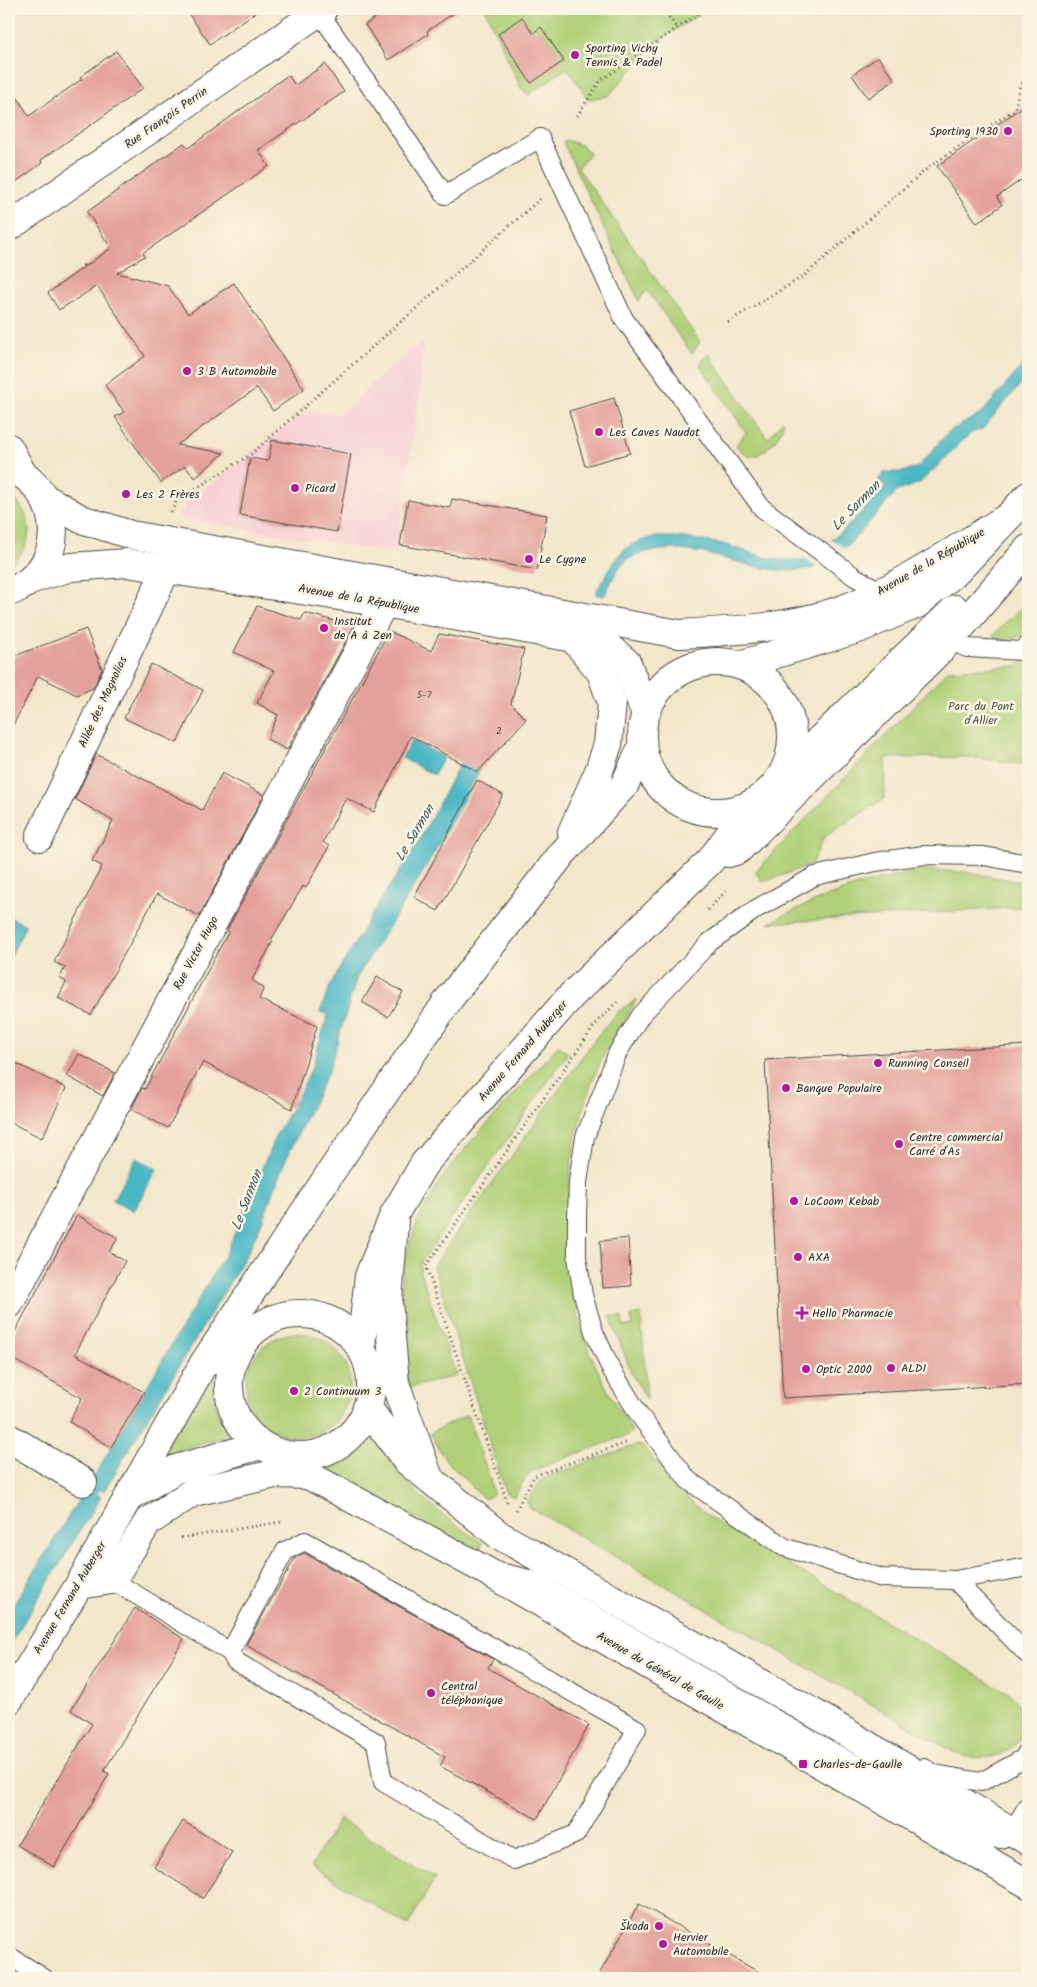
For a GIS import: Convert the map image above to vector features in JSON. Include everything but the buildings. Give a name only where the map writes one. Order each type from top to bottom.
[{"type":"main road","name":"Rue François Perrin","points":[[9,227],[321,10]]},
{"type":"main road","points":[[9,448],[15,470],[35,484],[46,498],[52,515],[53,532],[50,550],[43,565],[32,579],[18,589],[9,592]]},
{"type":"main road","name":"Avenue de la République","points":[[679,634],[729,663],[858,629],[917,604],[958,570],[1028,496]]},
{"type":"main road","name":"Avenue de la République","points":[[46,498],[81,519],[131,535],[679,634],[738,631],[790,623],[840,610],[882,592],[1005,519]]},
{"type":"main road","points":[[780,778],[790,757],[792,734],[788,712],[778,692],[761,676],[729,663],[694,665],[673,675],[656,692],[645,712],[641,729],[642,747],[649,771],[664,792],[686,806],[710,812],[736,810],[759,799],[1028,538]]},
{"type":"main road","points":[[711,860],[738,850],[950,640],[1028,549]]},
{"type":"main road","name":"Avenue de la République","points":[[32,579],[71,567],[127,563],[384,603],[572,638],[600,640],[627,663],[645,712]]},
{"type":"main road","name":"Allée des Magnolias","points":[[40,837],[167,568]]},
{"type":"main road","name":"Rue Victor Hugo","points":[[9,1304],[384,603]]},
{"type":"main road","points":[[562,854],[599,771],[608,744],[612,703],[601,672],[572,638]]},
{"type":"main road","name":"Avenue Fernand Auberger","points":[[9,1700],[78,1585],[204,1364],[337,1163],[449,999],[562,854],[625,784],[642,747]]},
{"type":"main road","name":"Avenue Fernand Auberger","points":[[361,1347],[369,1276],[394,1215],[424,1164],[571,996],[711,860],[737,824],[759,799]]},
{"type":"main road","name":"Avenue Fernand Auberger","points":[[253,1330],[337,1163]]},
{"type":"main road","points":[[394,1215],[388,1302],[395,1384],[431,1482]]},
{"type":"main road","points":[[78,1585],[112,1580],[148,1522],[193,1492],[276,1474],[302,1465],[340,1443],[357,1428],[367,1408],[371,1387],[369,1367],[361,1347],[345,1328],[323,1317],[298,1313],[274,1318],[253,1330],[236,1351],[229,1371],[228,1392],[234,1413],[245,1431],[261,1445],[302,1465]]},
{"type":"main road","points":[[204,1364],[236,1351]]},
{"type":"main road","points":[[367,1408],[406,1460],[499,1536],[812,1712],[1020,1837]]},
{"type":"main road","points":[[9,1438],[83,1482]]},
{"type":"main road","points":[[129,1496],[176,1469],[261,1445]]},
{"type":"main road","name":"Avenue du Général de Gaulle","points":[[302,1465],[1028,1884]]},
{"type":"lane","points":[[321,10],[445,195],[540,138],[624,318],[762,508],[856,577],[882,592]]},
{"type":"lane","points":[[950,640],[966,648],[1022,651],[1028,645]]},
{"type":"lane","points":[[1028,864],[984,856],[924,855],[875,862],[815,876],[756,909],[710,942],[641,1015],[618,1052],[585,1137],[578,1182],[577,1257],[583,1295],[594,1332],[611,1369],[652,1434],[688,1480],[784,1547],[882,1578],[955,1580],[1028,1567]]},
{"type":"lane","points":[[112,1580],[230,1652],[235,1661],[376,1742],[384,1782],[514,1860],[576,1834],[636,1729],[305,1541],[285,1551],[230,1652]]},
{"type":"lane","points":[[481,1568],[533,1580],[983,1838],[1020,1837],[1028,1805]]},
{"type":"lane","points":[[955,1580],[1028,1656]]},
{"type":"lane","points":[[812,1712],[935,1774],[981,1782],[1024,1758],[1028,1750]]},
{"type":"lane","points":[[9,1956],[44,1978]]},
{"type":"path","points":[[663,9],[677,28]]},
{"type":"path","points":[[577,116],[600,81],[705,9]]},
{"type":"path","points":[[728,322],[804,276],[929,167],[1015,109],[1020,85],[1028,79]]},
{"type":"path","points":[[169,516],[178,500],[250,455],[560,182]]},
{"type":"path","points":[[512,1517],[534,1476],[652,1434]]},
{"type":"shaded area","points":[[424,340],[419,398],[397,546],[398,554],[178,518],[191,497],[244,461],[278,431],[310,411],[340,415],[381,375]]},
{"type":"green space","name":"Sporting Vichy Tennis & Padel","points":[[485,9],[707,9],[656,43],[608,96],[588,99],[567,68],[528,95],[521,88]]},
{"type":"green space","points":[[565,140],[581,145],[590,153],[578,168],[700,342],[692,354],[647,290],[639,301],[567,151],[563,142]]},
{"type":"green space","points":[[708,353],[768,439],[783,420],[783,426],[776,439],[759,454],[748,456],[736,445],[746,432],[700,365]]},
{"type":"green space","points":[[9,494],[24,511],[28,520],[29,530],[28,540],[24,549],[9,566]]},
{"type":"green space","points":[[1028,600],[1028,629],[1011,640],[1002,640],[993,635]]},
{"type":"green space","name":"Parc du Pont d'Allier","points":[[1028,654],[1028,765],[969,757],[886,758],[884,799],[824,837],[811,865],[763,882],[755,872],[948,670],[1016,666]]},
{"type":"green space","points":[[925,870],[965,872],[1028,883],[1028,907],[769,923],[807,904],[845,890]]},
{"type":"green space","points":[[637,999],[602,1058],[593,1079],[575,1144],[567,1213],[571,1282],[578,1315],[597,1369],[632,1431],[628,1435],[534,1470],[526,1477],[514,1497],[506,1493],[433,1266],[598,1035],[619,1011]]},
{"type":"green space","points":[[558,1046],[568,1053],[420,1263],[420,1271],[456,1376],[408,1388],[399,1330],[403,1262],[418,1220],[442,1178],[468,1145]]},
{"type":"green space","points":[[641,1314],[647,1399],[632,1375],[610,1316],[622,1317],[623,1326],[632,1326],[631,1316]]},
{"type":"green space","points":[[298,1333],[318,1337],[335,1348],[346,1365],[350,1385],[346,1405],[335,1422],[318,1433],[298,1437],[278,1433],[261,1422],[250,1405],[246,1385],[250,1365],[261,1348],[278,1337]]},
{"type":"green space","points":[[210,1376],[213,1377],[216,1407],[227,1438],[194,1445],[165,1461],[160,1453]]},
{"type":"green space","points":[[467,1415],[490,1479],[493,1495],[484,1499],[446,1460],[430,1433]]},
{"type":"green space","points":[[370,1434],[374,1435],[397,1469],[420,1496],[482,1543],[481,1551],[478,1554],[326,1470],[326,1466],[352,1453]]},
{"type":"green space","points":[[636,1445],[642,1446],[687,1498],[713,1520],[1010,1694],[1023,1711],[1025,1728],[1022,1736],[1008,1750],[993,1757],[979,1758],[959,1755],[529,1507],[527,1501],[540,1482],[546,1477]]},
{"type":"green space","points":[[339,1819],[435,1878],[408,1926],[311,1866]]},
{"type":"water","points":[[1028,359],[1028,380],[1021,384],[983,429],[971,433],[920,483],[897,491],[851,543],[812,569],[783,571],[756,567],[704,553],[672,549],[645,552],[628,559],[617,571],[604,596],[595,594],[612,565],[624,550],[634,543],[653,537],[679,537],[723,544],[764,557],[802,560],[843,531],[886,486],[878,480],[885,472],[902,472],[918,467],[949,431],[981,414]]},
{"type":"water","points":[[412,740],[444,757],[434,775],[402,758]]},
{"type":"water","points":[[466,752],[482,766],[425,869],[357,977],[329,1070],[285,1161],[262,1222],[248,1252],[104,1491],[90,1483],[227,1251],[277,1133],[298,1097],[313,1065],[328,1014],[320,1012],[330,986],[377,906],[418,843]]},
{"type":"water","points":[[9,917],[26,925],[9,960]]},
{"type":"water","points":[[136,1158],[157,1169],[134,1211],[113,1200]]},
{"type":"water","points":[[86,1488],[101,1497],[9,1646],[9,1612]]},
{"type":"pier","points":[[829,538],[846,549],[818,568],[802,557]]},
{"type":"waterway","name":"Le Sarmon","points":[[87,1503],[104,1475]]},
{"type":"place","name":"Sporting Vichy Tennis & Padel","points":[[575,55]]},
{"type":"place","name":"Sporting 1930","points":[[1008,131]]},
{"type":"place","name":"3 B Automobile","points":[[187,371]]},
{"type":"place","name":"Les Caves Naudot","points":[[599,432]]},
{"type":"place","name":"Picard","points":[[295,488]]},
{"type":"place","name":"Les 2 Frères","points":[[126,494]]},
{"type":"place","name":"Le Cygne","points":[[529,559]]},
{"type":"place","name":"Institut de A à Zen","points":[[324,628]]},
{"type":"place","name":"Running Conseil","points":[[878,1063]]},
{"type":"place","name":"Banque Populaire","points":[[786,1088]]},
{"type":"place","name":"Centre commercial Carré d'As","points":[[899,1144]]},
{"type":"place","name":"LoCoom Kebab","points":[[794,1201]]},
{"type":"place","name":"AXA","points":[[798,1257]]},
{"type":"place","name":"Hello Pharmacie","points":[[802,1313]]},
{"type":"place","name":"ALDI","points":[[891,1368]]},
{"type":"place","name":"Optic 2000","points":[[806,1369]]},
{"type":"place","name":"2 Continuum 3","points":[[294,1391]]},
{"type":"place","name":"Central téléphonique","points":[[431,1693]]},
{"type":"place","name":"Charles-de-Gaulle","points":[[803,1764]]},
{"type":"place","name":"Škoda","points":[[659,1926]]},
{"type":"place","name":"Hervier Automobile","points":[[663,1944]]}]
